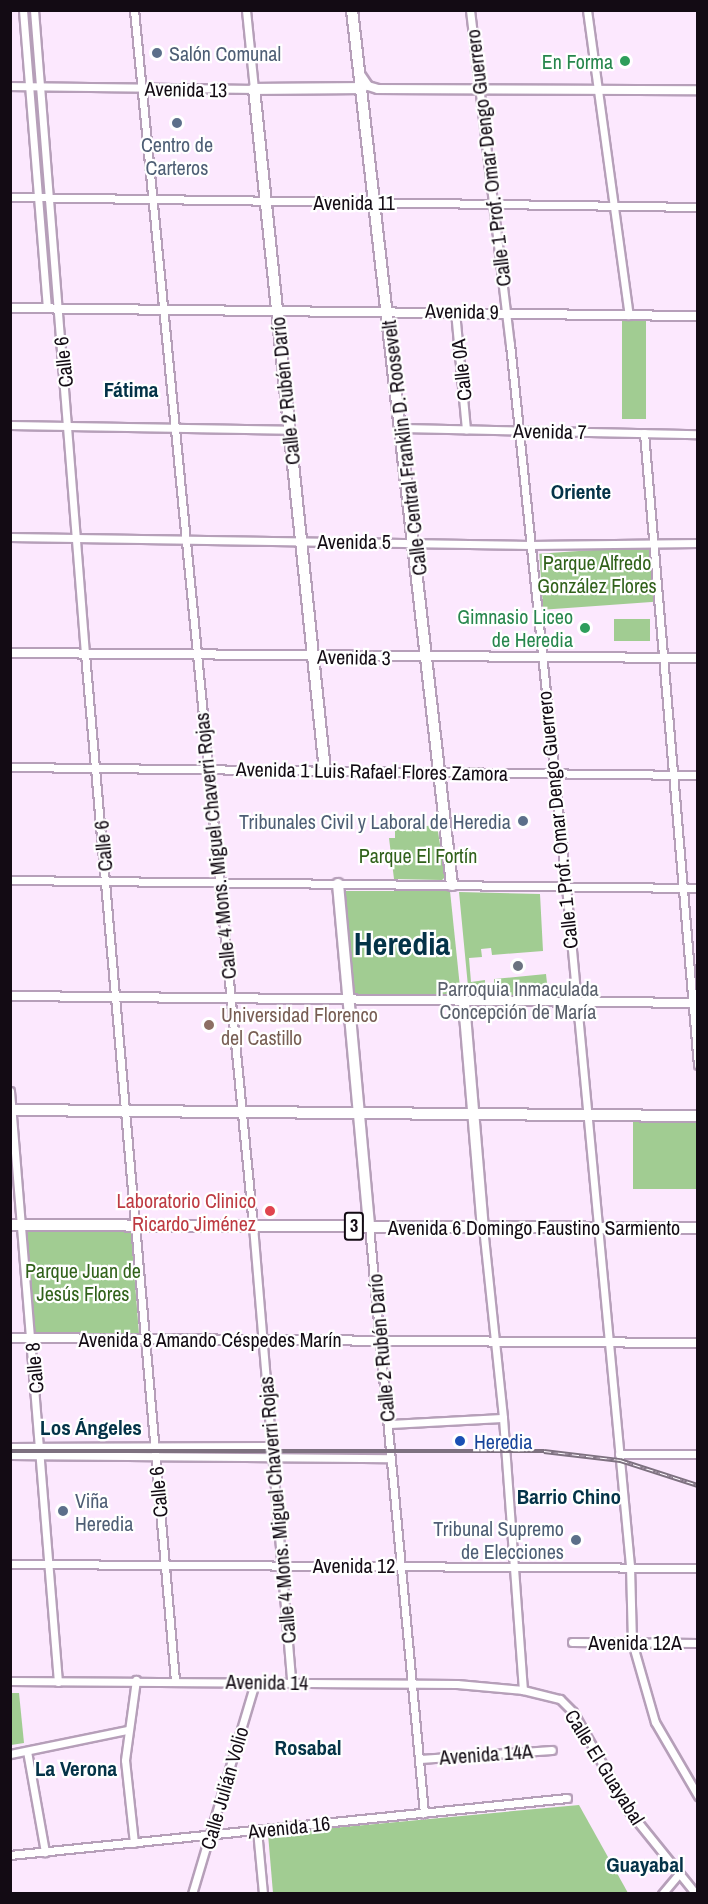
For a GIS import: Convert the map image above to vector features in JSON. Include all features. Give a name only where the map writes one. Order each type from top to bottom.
[{"type":"main road","name":"Calle Central Franklin D. Roosevelt","points":[[352,10],[416,541],[452,885]]},
{"type":"main road","name":"Avenida 13","points":[[254,89],[362,88]]},
{"type":"main road","name":"Calle 2 Rubén Darío","points":[[254,89],[325,771]]},
{"type":"main road","name":"Calle 2 Rubén Darío","points":[[338,884],[369,1227]]},
{"type":"main road","points":[[464,1003],[483,1227]]},
{"type":"main road","points":[[11,1110],[585,1117],[698,1116]]},
{"type":"main road","name":"Avenida 6 Domingo Faustino Sarmiento","points":[[16,1225],[698,1228]]},
{"type":"street","points":[[23,10],[47,308]]},
{"type":"street","name":"Calle 6","points":[[34,10],[57,308],[70,426],[85,654],[138,1225],[153,1447],[175,1681]]},
{"type":"street","name":"Calle 4 Mons. Miguel Chaverri Rojas","points":[[134,10],[253,1226],[291,1683]]},
{"type":"street","name":"Calle 2 Rubén Darío","points":[[246,10],[254,89]]},
{"type":"street","name":"Calle 1 Prof. Omar Dengo Guerrero","points":[[470,10],[495,204],[540,658],[566,886],[585,1117],[630,1566],[632,1642],[655,1722],[698,1796]]},
{"type":"street","points":[[587,10],[596,89],[629,315]]},
{"type":"street","points":[[360,74],[368,86],[378,89],[698,90]]},
{"type":"street","name":"Avenida 13","points":[[10,86],[254,89]]},
{"type":"street","points":[[364,101],[368,93],[378,89]]},
{"type":"street","name":"Avenida 11","points":[[10,198],[698,207]]},
{"type":"street","name":"Avenida 9","points":[[10,308],[387,310],[698,316]]},
{"type":"street","name":"Calle 0A","points":[[455,311],[466,429]]},
{"type":"street","points":[[10,425],[290,430]]},
{"type":"street","name":"Avenida 7","points":[[402,428],[698,434]]},
{"type":"street","points":[[644,433],[676,774],[698,1065]]},
{"type":"street","name":"Avenida 5","points":[[10,537],[185,541],[416,541],[530,545],[698,543]]},
{"type":"street","name":"Avenida 3","points":[[10,653],[428,658],[698,658]]},
{"type":"street","name":"Avenida 1 Luis Rafael Flores Zamora","points":[[10,767],[698,774]]},
{"type":"street","points":[[10,880],[698,888]]},
{"type":"street","points":[[10,996],[348,1002],[695,1003]]},
{"type":"street","name":"Calle 8","points":[[10,1091],[16,1225],[31,1338],[58,1682]]},
{"type":"street","name":"Calle 2 Rubén Darío","points":[[369,1227],[424,1813]]},
{"type":"street","points":[[483,1227],[503,1418],[523,1690]]},
{"type":"street","name":"Avenida 8 Amando Céspedes Marín","points":[[10,1338],[698,1343]]},
{"type":"street","points":[[389,1424],[503,1418]]},
{"type":"street","points":[[10,1455],[40,1451],[153,1447],[271,1446]]},
{"type":"street","points":[[10,1447],[40,1451],[154,1456],[391,1458]]},
{"type":"street","points":[[619,1454],[698,1454]]},
{"type":"street","name":"Avenida 12","points":[[10,1564],[698,1568]]},
{"type":"street","name":"Avenida 12A","points":[[572,1642],[698,1642]]},
{"type":"street","points":[[134,1843],[125,1760],[127,1730],[136,1680]]},
{"type":"street","name":"Avenida 14","points":[[10,1682],[136,1680],[457,1684],[523,1690]]},
{"type":"street","name":"Calle Julián Volio","points":[[192,1893],[255,1682]]},
{"type":"street","name":"Calle El Guayabal","points":[[523,1690],[560,1699],[573,1712],[614,1788],[696,1893]]},
{"type":"street","points":[[10,1754],[127,1730]]},
{"type":"street","name":"Avenida 14A","points":[[420,1759],[552,1750]]},
{"type":"street","points":[[27,1751],[45,1852]]},
{"type":"street","name":"Avenida 16","points":[[10,1856],[567,1798]]},
{"type":"street","points":[[257,1830],[263,1893]]},
{"type":"street","points":[[662,1893],[679,1874]]},
{"type":"green space","points":[[622,320],[646,320],[646,419],[622,419]]},
{"type":"green space","name":"Parque Alfredo González Flores","points":[[651,546],[655,602],[543,610],[539,554]]},
{"type":"green space","points":[[614,619],[650,619],[650,641],[614,641]]},
{"type":"green space","name":"Parque El Fortín","points":[[437,825],[445,877],[442,880],[394,879],[389,838],[395,838],[395,829]]},
{"type":"green space","points":[[344,891],[450,891],[461,997],[353,996]]},
{"type":"green space","points":[[459,892],[540,894],[543,951],[492,955],[491,948],[481,949],[482,957],[469,958],[471,982],[485,980],[485,989],[494,989],[494,979],[546,974],[548,992],[569,990],[569,996],[469,997]]},
{"type":"green space","points":[[633,1117],[697,1117],[697,1189],[633,1189]]},
{"type":"green space","name":"Parque Juan de Jesús Flores","points":[[27,1230],[131,1232],[139,1334],[35,1333]]},
{"type":"green space","points":[[11,1693],[19,1693],[24,1743],[11,1745]]},
{"type":"green space","points":[[579,1805],[628,1893],[273,1893],[268,1834]]},
{"type":"railway","points":[[10,1451],[544,1451],[620,1460],[698,1485]]},
{"type":"place","name":"Salón Comunal","points":[[157,53]]},
{"type":"place","name":"En Forma","points":[[625,61]]},
{"type":"place","name":"Centro de Carteros","points":[[177,123]]},
{"type":"place","name":"Gimnasio Liceo de Heredia","points":[[585,628]]},
{"type":"place","name":"Tribunales Civil y Laboral de Heredia","points":[[523,821]]},
{"type":"place","name":"Parroquia Inmaculada Concepción de María","points":[[518,966]]},
{"type":"place","name":"Universidad Florenco del Castillo","points":[[209,1025]]},
{"type":"place","name":"Laboratorio Clinico Ricardo Jiménez","points":[[270,1211]]},
{"type":"place","name":"Heredia","points":[[460,1441]]},
{"type":"place","name":"Viña Heredia","points":[[63,1511]]},
{"type":"place","name":"Tribunal Supremo de Elecciones","points":[[576,1540]]},
{"type":"district","name":"Fátima","points":[[131,390]]},
{"type":"district","name":"Oriente","points":[[581,492]]},
{"type":"district","name":"Heredia","points":[[402,944]]},
{"type":"district","name":"Los Ángeles","points":[[91,1428]]},
{"type":"district","name":"Barrio Chino","points":[[569,1497]]},
{"type":"district","name":"Rosabal","points":[[308,1748]]},
{"type":"district","name":"La Verona","points":[[76,1769]]},
{"type":"district","name":"Guayabal","points":[[645,1865]]}]
